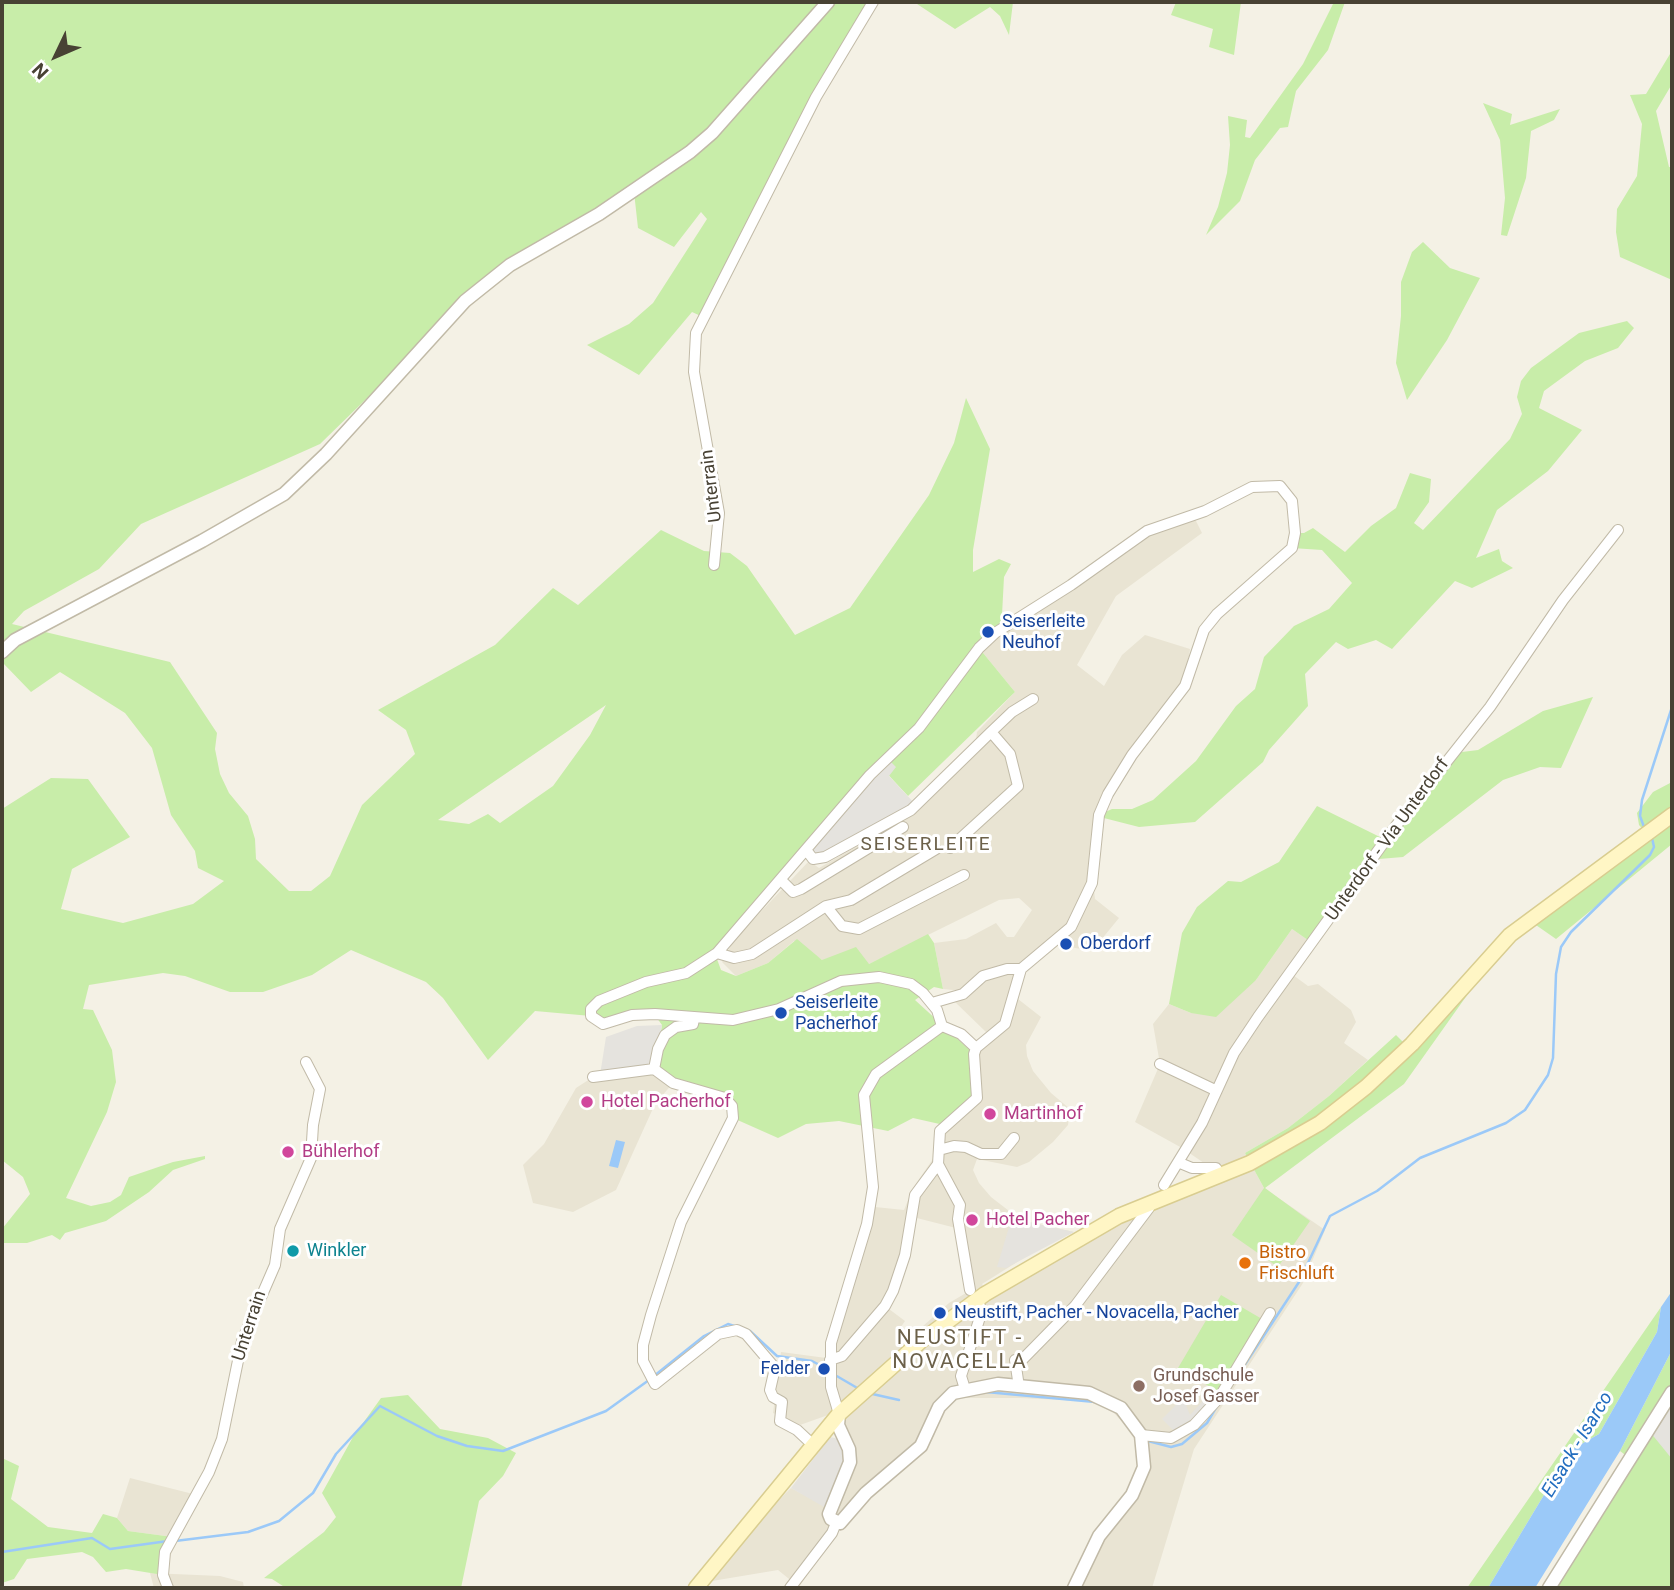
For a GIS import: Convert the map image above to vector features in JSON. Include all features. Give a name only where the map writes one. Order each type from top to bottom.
[{"type":"main road","points":[[696,1588],[839,1415],[863,1391],[947,1322],[1062,1248],[1119,1216],[1220,1175],[1301,1136],[1343,1105],[1412,1044],[1510,935],[1672,816]]},
{"type":"street","points":[[2,652],[15,640],[202,541],[284,494],[326,454],[465,302],[510,265],[599,214],[690,152],[712,133],[828,2]]},
{"type":"street","name":"Unterrain","points":[[713,565],[719,513],[693,351],[703,317],[816,97],[873,2]]},
{"type":"street","points":[[970,1290],[958,1219],[960,1205],[938,1164],[940,1131],[944,1125],[974,1104],[977,1098],[974,1054],[976,1048],[1005,1024],[1021,969],[1071,928],[1092,883],[1100,815],[1108,794],[1132,755],[1185,686],[1204,630],[1217,614],[1292,548],[1295,533],[1292,501],[1280,486],[1252,487],[1205,511],[1147,531],[995,634],[979,648],[919,728],[870,775],[718,953],[686,973],[646,982],[599,1001],[591,1009],[591,1016],[603,1024],[632,1015],[655,1014],[733,1020],[760,1015],[820,989],[865,978],[897,980],[911,984],[932,1003],[942,1026],[961,1034],[976,1048]]},
{"type":"street","name":"Unterdorf - Via Unterdorf","points":[[1164,1185],[1180,1163],[1202,1123],[1215,1090],[1258,1017],[1395,827],[1490,707],[1563,600],[1618,530]]},
{"type":"street","points":[[807,851],[813,859],[825,857],[911,810],[991,732],[1033,699]]},
{"type":"street","points":[[950,848],[1018,786],[1010,754],[991,732]]},
{"type":"street","points":[[782,881],[793,892],[801,889],[903,827]]},
{"type":"street","points":[[718,953],[734,958],[752,954],[826,905],[851,900],[936,849]]},
{"type":"street","points":[[826,905],[842,926],[859,929],[964,875]]},
{"type":"street","points":[[932,1003],[962,994],[983,976],[1007,969],[1021,969]]},
{"type":"street","points":[[654,1069],[658,1049],[666,1035],[676,1027],[693,1024],[694,1018]]},
{"type":"street","points":[[836,1522],[829,1514],[850,1462],[849,1449],[838,1425],[839,1415],[830,1360],[838,1315],[867,1224],[873,1186],[864,1095],[876,1074],[942,1026]]},
{"type":"street","name":"Unterrain","points":[[168,1588],[163,1575],[170,1542],[209,1472],[222,1439],[242,1341],[275,1265],[281,1229],[311,1158],[313,1125],[320,1090],[306,1062]]},
{"type":"street","points":[[1160,1064],[1215,1090]]},
{"type":"street","points":[[593,1077],[654,1069],[673,1083],[725,1098],[732,1106],[733,1118],[681,1222],[643,1345],[643,1361],[655,1384],[718,1334],[737,1330],[746,1334],[775,1368],[770,1390],[773,1397],[782,1402],[780,1421],[797,1430],[813,1445]]},
{"type":"street","points":[[939,1150],[954,1146],[981,1154],[1002,1154],[1014,1138]]},
{"type":"street","points":[[1180,1163],[1192,1168],[1216,1168],[1220,1175]]},
{"type":"street","points":[[830,1360],[842,1356],[885,1307],[905,1255],[915,1195],[938,1164]]},
{"type":"street","points":[[1019,1387],[1016,1362],[1075,1306],[1149,1208]]},
{"type":"street","points":[[965,1388],[961,1376],[981,1314],[980,1306]]},
{"type":"street","points":[[1141,1435],[1171,1438],[1194,1425],[1219,1398],[1270,1313]]},
{"type":"street","points":[[836,1522],[846,1519],[866,1493],[912,1457],[921,1446],[939,1407],[954,1393],[965,1388],[998,1384],[1089,1393],[1106,1398],[1128,1415],[1141,1435],[1144,1467],[1138,1485],[1099,1536],[1074,1588]]},
{"type":"street","points":[[1549,1588],[1672,1392]]},
{"type":"street","points":[[790,1588],[832,1533],[836,1522]]},
{"type":"shaded area","points":[[1194,517],[1202,533],[1116,596],[1077,665],[1104,686],[1122,655],[1145,635],[1190,649],[1185,686],[1108,794],[1092,873],[1095,899],[1119,918],[1092,951],[1059,945],[1025,972],[1019,982],[1018,999],[1041,1017],[1026,1045],[1027,1056],[1033,1071],[1051,1093],[1070,1109],[1068,1125],[1029,1162],[1017,1167],[977,1159],[973,1170],[979,1183],[991,1197],[1013,1214],[1029,1222],[1074,1232],[1046,1244],[982,1284],[990,1296],[1121,1222],[1220,1174],[1182,1148],[1135,1122],[1160,1064],[1153,1024],[1169,1004],[1191,1013],[1256,980],[1292,929],[1315,945],[1293,975],[1308,986],[1318,984],[1351,1010],[1356,1022],[1344,1043],[1368,1060],[1329,1096],[1288,1128],[1245,1153],[1264,1188],[1325,1230],[1303,1283],[1194,1449],[1152,1588],[1067,1588],[1095,1532],[1133,1485],[1138,1465],[1134,1435],[1113,1412],[1100,1405],[1085,1401],[1020,1398],[960,1398],[944,1408],[934,1436],[922,1454],[846,1520],[799,1587],[778,1570],[706,1582],[748,1530],[791,1488],[833,1510],[852,1445],[828,1415],[800,1425],[773,1413],[781,1352],[826,1358],[828,1335],[875,1207],[904,1210],[913,1188],[939,1150],[940,1131],[974,1054],[987,1033],[954,1001],[963,991],[943,989],[934,943],[966,939],[996,923],[1007,937],[1014,937],[1032,910],[1019,898],[999,900],[869,964],[822,960],[794,941],[768,963],[736,976],[722,962],[734,940],[809,861],[819,868],[917,812],[974,754],[977,732],[1015,692],[979,648],[1148,533]],"holes":[[[909,1216],[956,1228],[966,1293],[949,1303],[905,1342],[896,1334],[905,1321],[885,1306],[905,1255]]]},
{"type":"shaded area","points":[[887,758],[896,767],[889,776],[916,805],[813,859],[807,851]]},
{"type":"shaded area","points":[[662,1025],[654,1069],[600,1075],[606,1037],[637,1026]]},
{"type":"shaded area","points":[[654,1069],[673,1083],[655,1104],[616,1190],[573,1212],[533,1203],[523,1165],[544,1144],[576,1088],[593,1077]]},
{"type":"shaded area","points":[[1013,1214],[1029,1222],[1074,1232],[1006,1268],[997,1267]]},
{"type":"shaded area","points":[[1210,1393],[1219,1398],[1179,1436],[1162,1419],[1183,1398],[1190,1415]]},
{"type":"shaded area","points":[[1672,1398],[1672,1459],[1650,1432]]},
{"type":"shaded area","points":[[830,1437],[839,1439],[846,1464],[824,1507],[791,1488]]},
{"type":"shaded area","points":[[130,1478],[193,1494],[173,1537],[128,1531],[117,1518]]},
{"type":"shaded area","points":[[150,1573],[220,1576],[243,1582],[244,1588],[154,1588]]},
{"type":"green space","points":[[2,2],[871,2],[703,317],[692,312],[639,375],[587,345],[629,324],[653,303],[707,219],[701,212],[674,247],[638,228],[634,192],[479,289],[320,444],[141,524],[99,569],[24,611],[12,624],[170,662],[217,733],[215,749],[220,774],[229,793],[248,816],[255,839],[256,859],[289,891],[311,891],[330,876],[362,805],[415,754],[406,730],[378,710],[495,645],[553,588],[578,605],[661,530],[704,551],[730,553],[747,566],[795,635],[850,608],[929,495],[954,443],[966,398],[990,449],[973,550],[973,572],[999,559],[1011,564],[1004,577],[1002,615],[1009,623],[979,648],[1015,692],[908,796],[880,766],[714,951],[721,970],[736,976],[768,963],[797,939],[822,960],[856,947],[869,964],[928,934],[934,943],[943,989],[934,987],[915,1000],[974,1054],[977,1098],[944,1125],[913,1118],[888,1131],[839,1121],[806,1124],[778,1138],[733,1118],[725,1098],[673,1083],[654,1069],[662,1025],[654,1014],[608,1023],[591,1016],[535,1011],[488,1060],[443,998],[426,982],[351,950],[312,975],[263,992],[230,992],[185,976],[163,973],[89,985],[83,1009],[93,1010],[112,1050],[116,1082],[107,1112],[66,1198],[91,1206],[110,1202],[121,1195],[129,1177],[173,1162],[205,1156],[205,1159],[173,1170],[149,1192],[106,1221],[65,1233],[60,1240],[52,1235],[27,1243],[2,1243],[2,1229],[30,1194],[23,1177],[2,1160],[2,809],[51,778],[88,779],[130,837],[72,869],[61,909],[123,923],[193,904],[224,881],[198,868],[195,851],[171,815],[152,748],[125,713],[60,672],[31,692],[2,662]],"holes":[[[606,705],[590,735],[553,786],[500,823],[488,814],[469,824],[438,820]]]},
{"type":"green space","points":[[914,2],[1013,2],[1009,35],[1000,16],[990,7],[955,29]]},
{"type":"green space","points":[[1176,2],[1241,2],[1234,55],[1209,47],[1213,29],[1171,15]]},
{"type":"green space","points":[[1334,2],[1345,2],[1328,50],[1296,91],[1288,127],[1280,128],[1255,160],[1240,201],[1206,235],[1218,207],[1227,173],[1230,145],[1228,116],[1247,120],[1245,137],[1250,138],[1303,64]]},
{"type":"green space","points":[[1670,54],[1672,84],[1656,111],[1669,167],[1672,167],[1672,280],[1620,257],[1616,232],[1617,209],[1637,176],[1642,124],[1630,95],[1646,94]]},
{"type":"green space","points":[[1483,103],[1512,114],[1510,125],[1560,109],[1554,120],[1531,131],[1526,178],[1507,236],[1501,235],[1505,198],[1500,140]]},
{"type":"green space","points":[[1423,242],[1450,268],[1480,278],[1447,340],[1407,400],[1396,363],[1401,282],[1412,252]]},
{"type":"green space","points":[[1627,321],[1634,328],[1618,348],[1585,361],[1544,391],[1539,408],[1582,430],[1548,471],[1497,510],[1476,558],[1499,549],[1502,561],[1513,568],[1472,588],[1455,581],[1392,649],[1376,640],[1348,649],[1336,642],[1305,674],[1308,706],[1269,750],[1263,762],[1195,822],[1139,827],[1096,816],[1112,809],[1132,809],[1153,800],[1196,761],[1236,706],[1255,689],[1264,657],[1294,626],[1329,609],[1352,583],[1322,550],[1292,548],[1295,533],[1304,533],[1313,528],[1345,552],[1371,526],[1396,508],[1410,473],[1431,479],[1429,502],[1414,523],[1423,530],[1510,439],[1522,414],[1517,397],[1521,381],[1531,368],[1579,333]]},
{"type":"green space","points":[[1593,697],[1561,768],[1540,767],[1503,780],[1403,857],[1379,859],[1315,945],[1292,929],[1256,980],[1216,1017],[1191,1013],[1169,1004],[1182,933],[1197,907],[1228,881],[1241,882],[1279,862],[1317,806],[1380,837],[1446,754],[1478,750],[1543,711]]},
{"type":"green space","points":[[1672,782],[1672,844],[1556,939],[1533,923],[1646,833],[1639,825],[1637,813],[1653,792]]},
{"type":"green space","points":[[1467,988],[1470,991],[1404,1084],[1265,1188],[1310,1221],[1278,1267],[1232,1235],[1264,1188],[1245,1153],[1288,1128],[1329,1096],[1396,1035],[1412,1051]]},
{"type":"green space","points":[[1221,1295],[1262,1319],[1219,1392],[1178,1368]]},
{"type":"green space","points":[[1661,1307],[1657,1332],[1599,1434],[1571,1450],[1488,1588],[1467,1588]]},
{"type":"green space","points":[[1672,1350],[1672,1588],[1549,1588],[1628,1457],[1620,1451]]},
{"type":"green space","points":[[408,1395],[440,1429],[488,1438],[516,1453],[503,1476],[479,1501],[461,1588],[286,1588],[272,1579],[264,1578],[324,1532],[336,1517],[322,1493],[353,1437],[381,1398]]},
{"type":"green space","points":[[2,1458],[19,1466],[11,1499],[48,1527],[92,1533],[103,1514],[117,1518],[128,1531],[173,1537],[163,1575],[126,1569],[106,1572],[93,1557],[82,1552],[27,1559],[14,1579],[2,1583]]},
{"type":"water","points":[[616,1140],[625,1142],[618,1168],[609,1166]]},
{"type":"water","points":[[1672,1291],[1672,1350],[1620,1451],[1535,1588],[1488,1588],[1571,1450],[1599,1434],[1657,1332],[1661,1307]]},
{"type":"waterway","points":[[1644,827],[1640,816],[1642,800],[1672,707]]},
{"type":"waterway","points":[[1242,1369],[1299,1282],[1330,1216],[1377,1191],[1420,1158],[1506,1123],[1525,1110],[1548,1075],[1553,1058],[1556,974],[1561,947],[1571,932],[1650,855],[1654,847],[1652,838]]},
{"type":"waterway","points":[[654,1376],[704,1336],[728,1324],[750,1331],[777,1356],[812,1361],[827,1369]]},
{"type":"waterway","points":[[835,1375],[859,1389]]},
{"type":"waterway","points":[[175,1541],[248,1532],[279,1521],[313,1493],[336,1454],[380,1406],[437,1436],[467,1446],[503,1451],[606,1411],[649,1380]]},
{"type":"waterway","points":[[986,1392],[1095,1402]]},
{"type":"waterway","points":[[868,1393],[899,1400]]},
{"type":"waterway","points":[[1148,1441],[1171,1447],[1182,1444],[1207,1423],[1217,1406]]},
{"type":"waterway","points":[[2,1552],[92,1538],[110,1549],[168,1541]]},
{"type":"place","name":"Seiserleite Neuhof","points":[[988,632]]},
{"type":"place","name":"Oberdorf","points":[[1066,944]]},
{"type":"place","name":"Seiserleite Pacherhof","points":[[781,1013]]},
{"type":"place","name":"Hotel Pacherhof","points":[[587,1102]]},
{"type":"place","name":"Martinhof","points":[[990,1114]]},
{"type":"place","name":"Bühlerhof","points":[[288,1152]]},
{"type":"place","name":"Hotel Pacher","points":[[972,1220]]},
{"type":"place","name":"Winkler","points":[[293,1251]]},
{"type":"place","name":"Bistro Frischluft","points":[[1245,1263]]},
{"type":"place","name":"Neustift, Pacher - Novacella, Pacher","points":[[940,1313]]},
{"type":"place","name":"Felder","points":[[824,1369]]},
{"type":"place","name":"Grundschule Josef Gasser","points":[[1139,1386]]},
{"type":"district","name":"SEISERLEITE","points":[[926,845]]},
{"type":"district","name":"NEUSTIFT - NOVACELLA","points":[[960,1351]]},
{"type":"water label","name":"Eisack - Isarco","points":[[1578,1445]]}]
